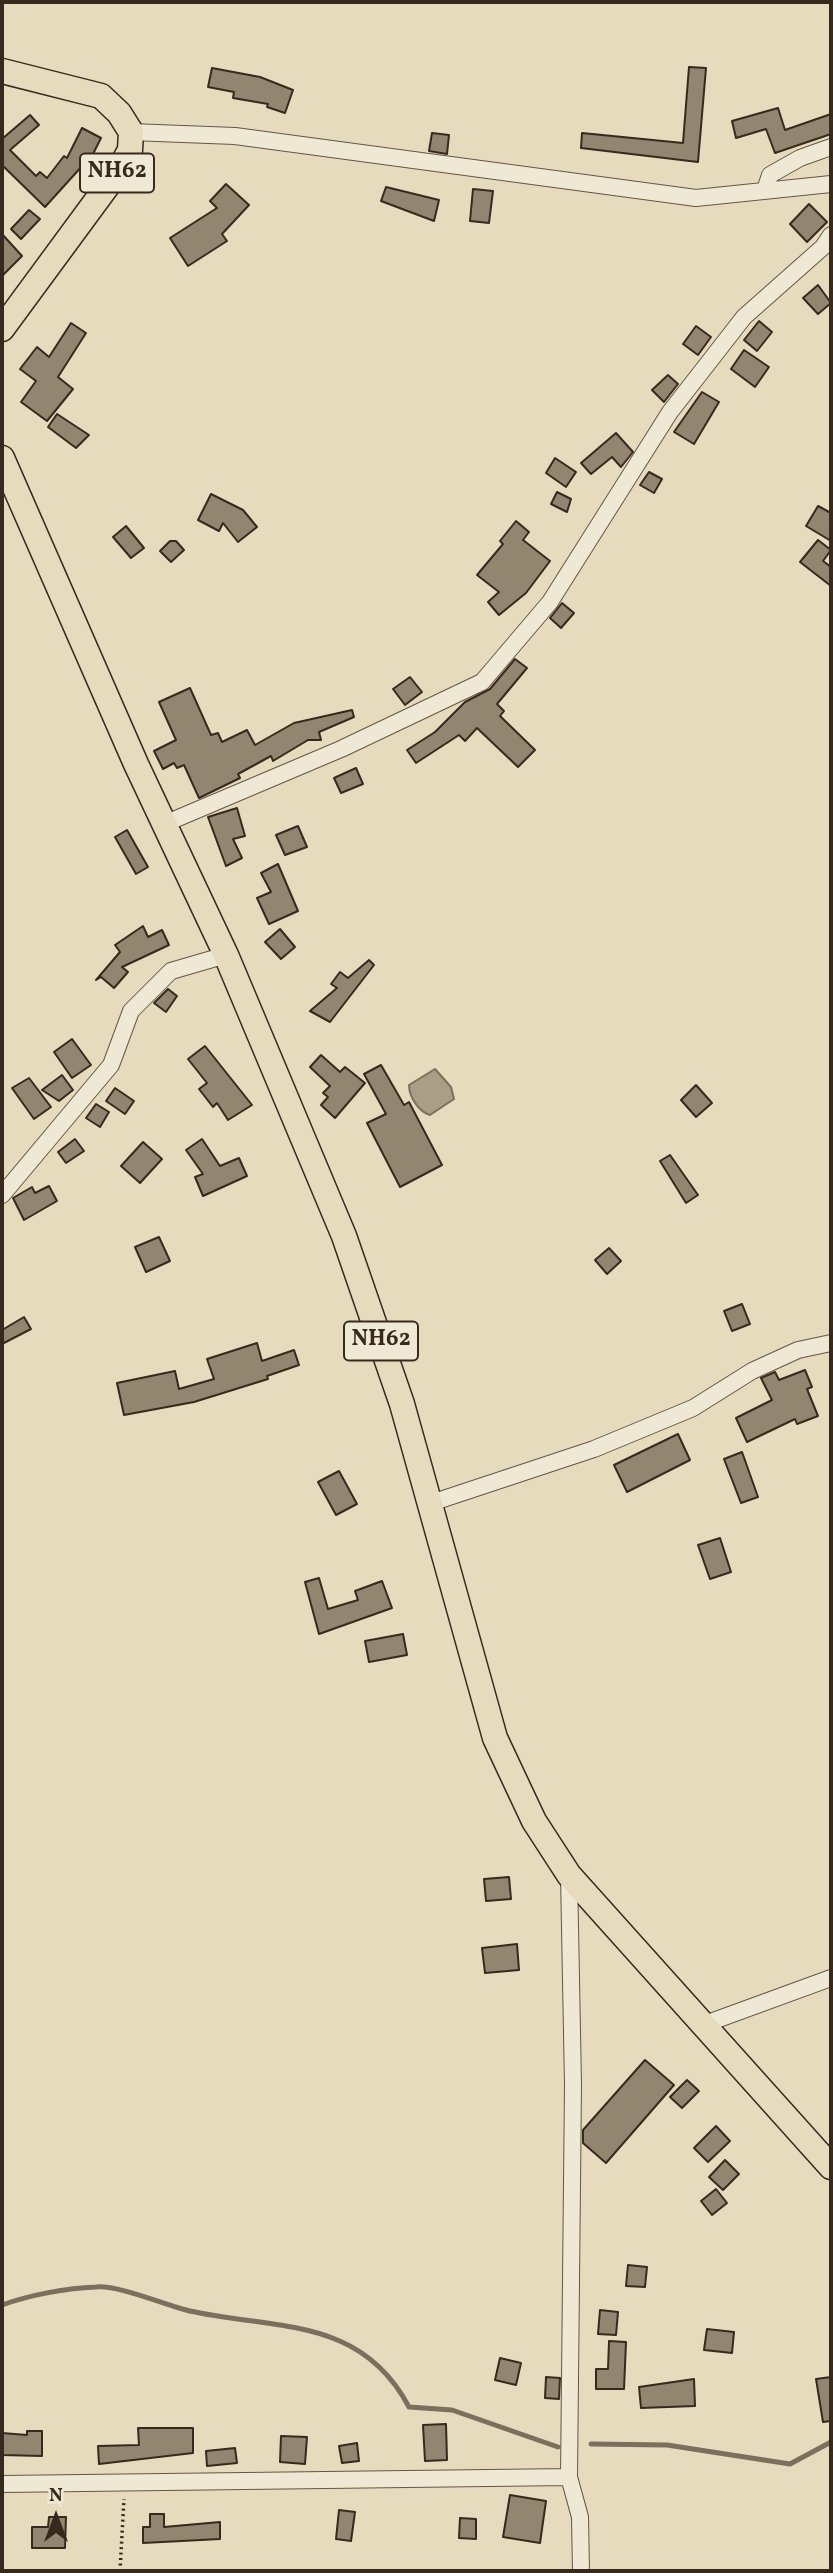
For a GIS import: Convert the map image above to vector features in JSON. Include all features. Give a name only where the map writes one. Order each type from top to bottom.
[{"type":"main road","name":"NH62","points":[[2,71],[101,96],[119,113],[131,132],[130,150],[119,170],[2,329]]},
{"type":"main road","name":"NH62","points":[[2,458],[164,824],[226,955],[344,1236],[402,1404],[495,1738],[534,1821],[569,1875],[831,2166]]},
{"type":"street","points":[[131,132],[235,136],[696,198],[831,184]]},
{"type":"street","points":[[765,190],[770,175],[800,158],[831,147]]},
{"type":"street","points":[[164,824],[341,749],[482,682],[550,602],[670,412],[744,317],[823,247],[831,235]]},
{"type":"street","points":[[2,1195],[111,1065],[131,1011],[171,971],[226,955]]},
{"type":"street","points":[[428,1504],[594,1448],[693,1408],[752,1371],[798,1350],[831,1343]]},
{"type":"street","points":[[569,1875],[573,2085],[569,2477],[580,2517],[581,2571]]},
{"type":"street","points":[[705,2024],[831,1978]]},
{"type":"street","points":[[2,2484],[569,2477]]},
{"type":"path","points":[[120,2571],[125,2483]]},
{"type":"shaded area","points":[[435,1069],[451,1087],[454,1099],[430,1115],[415,1103],[409,1085]]},
{"type":"building","points":[[689,67],[706,68],[698,162],[581,148],[582,133],[683,143]]},
{"type":"building","points":[[212,68],[260,77],[293,90],[285,113],[267,107],[268,104],[233,98],[234,92],[208,87]]},
{"type":"building","points":[[778,108],[785,130],[831,114],[831,134],[775,153],[766,129],[736,138],[732,121]]},
{"type":"building","points":[[30,115],[39,125],[10,150],[36,176],[40,172],[47,178],[64,156],[67,158],[82,128],[101,138],[93,154],[45,207],[2,165],[2,139]]},
{"type":"building","points":[[432,133],[449,135],[447,154],[429,151]]},
{"type":"building","points":[[226,184],[249,205],[222,234],[227,241],[188,266],[170,238],[217,208],[210,201]]},
{"type":"building","points":[[386,187],[439,200],[434,221],[381,201]]},
{"type":"building","points":[[473,189],[493,191],[489,223],[470,221]]},
{"type":"building","points":[[809,204],[827,222],[807,242],[790,224]]},
{"type":"building","points":[[29,210],[40,219],[21,239],[11,229]]},
{"type":"building","points":[[2,234],[22,256],[2,276]]},
{"type":"building","points":[[818,285],[831,303],[818,314],[803,298]]},
{"type":"building","points":[[759,321],[772,332],[757,351],[744,340]]},
{"type":"building","points":[[71,323],[86,333],[58,377],[73,389],[47,421],[21,402],[36,381],[20,369],[37,347],[49,357]]},
{"type":"building","points":[[696,326],[711,337],[698,355],[683,344]]},
{"type":"building","points":[[744,350],[769,367],[755,387],[731,369]]},
{"type":"building","points":[[668,375],[678,384],[664,402],[652,390]]},
{"type":"building","points":[[702,392],[719,402],[694,444],[674,432]]},
{"type":"building","points":[[57,414],[89,435],[76,448],[48,427]]},
{"type":"building","points":[[616,433],[633,452],[621,467],[612,457],[591,474],[581,463]]},
{"type":"building","points":[[555,458],[576,472],[566,487],[546,473]]},
{"type":"building","points":[[649,472],[662,479],[654,493],[640,485]]},
{"type":"building","points":[[557,492],[571,499],[567,512],[551,504]]},
{"type":"building","points":[[211,494],[243,510],[257,527],[238,542],[223,523],[219,531],[198,520]]},
{"type":"building","points":[[818,506],[831,513],[831,541],[806,526]]},
{"type":"building","points":[[516,521],[529,532],[523,540],[550,561],[526,593],[499,615],[488,602],[499,592],[477,575],[503,544],[500,541]]},
{"type":"building","points":[[126,526],[144,548],[131,558],[113,537]]},
{"type":"building","points":[[818,540],[831,550],[823,561],[831,567],[831,586],[800,562]]},
{"type":"building","points":[[170,541],[176,541],[184,550],[171,562],[160,551]]},
{"type":"building","points":[[562,603],[574,613],[561,628],[550,618]]},
{"type":"building","points":[[515,659],[527,668],[497,704],[504,711],[500,716],[535,750],[518,767],[477,728],[465,741],[459,735],[416,763],[407,750],[435,732],[465,702],[490,689]]},
{"type":"building","points":[[410,677],[422,692],[405,705],[393,689]]},
{"type":"building","points":[[190,688],[211,735],[218,733],[222,742],[247,730],[255,745],[294,723],[352,710],[354,717],[319,732],[321,740],[308,740],[273,761],[271,756],[238,774],[240,778],[199,798],[184,765],[177,768],[174,763],[163,769],[154,751],[176,740],[159,702]]},
{"type":"building","points":[[356,768],[363,784],[341,793],[334,778]]},
{"type":"building","points":[[237,808],[245,836],[233,839],[242,858],[226,866],[208,817]]},
{"type":"building","points":[[298,826],[307,847],[285,855],[276,835]]},
{"type":"building","points":[[127,830],[148,867],[136,874],[115,837]]},
{"type":"building","points":[[278,864],[298,911],[269,924],[257,898],[271,892],[261,873]]},
{"type":"building","points":[[143,926],[148,937],[162,930],[169,945],[122,967],[128,972],[114,988],[101,977],[96,980],[120,952],[115,945]]},
{"type":"building","points":[[280,929],[295,947],[281,959],[265,942]]},
{"type":"building","points":[[369,960],[374,965],[330,1022],[310,1011],[337,988],[331,984],[340,972],[348,978]]},
{"type":"building","points":[[168,989],[177,996],[166,1012],[154,1003]]},
{"type":"building","points":[[72,1039],[91,1065],[72,1078],[54,1052]]},
{"type":"building","points":[[205,1046],[252,1105],[228,1120],[217,1103],[213,1107],[199,1089],[207,1083],[188,1059]]},
{"type":"building","points":[[321,1055],[340,1072],[345,1067],[365,1083],[335,1118],[321,1105],[328,1097],[323,1093],[330,1086],[310,1067]]},
{"type":"building","points":[[381,1065],[404,1105],[409,1102],[442,1165],[400,1187],[367,1123],[386,1114],[364,1074]]},
{"type":"building","points":[[62,1075],[73,1090],[59,1101],[42,1090]]},
{"type":"building","points":[[29,1078],[51,1107],[34,1119],[12,1088]]},
{"type":"building","points":[[696,1085],[712,1103],[696,1117],[681,1100]]},
{"type":"building","points":[[115,1088],[134,1101],[125,1114],[106,1101]]},
{"type":"building","points":[[96,1104],[109,1112],[100,1127],[86,1118]]},
{"type":"building","points":[[75,1139],[84,1151],[66,1163],[58,1152]]},
{"type":"building","points":[[202,1139],[220,1166],[239,1158],[247,1176],[203,1196],[195,1177],[203,1174],[186,1150]]},
{"type":"building","points":[[143,1142],[162,1159],[140,1183],[121,1166]]},
{"type":"building","points":[[670,1155],[698,1195],[686,1203],[660,1161]]},
{"type":"building","points":[[49,1186],[57,1201],[24,1220],[13,1198],[32,1187],[35,1193]]},
{"type":"building","points":[[159,1237],[170,1261],[146,1272],[135,1247]]},
{"type":"building","points":[[609,1248],[621,1261],[607,1274],[595,1260]]},
{"type":"building","points":[[742,1304],[750,1324],[732,1331],[724,1311]]},
{"type":"building","points":[[24,1317],[31,1329],[2,1344],[2,1330]]},
{"type":"building","points":[[257,1343],[262,1361],[294,1350],[299,1365],[267,1376],[268,1379],[194,1402],[124,1415],[117,1383],[175,1371],[179,1389],[214,1379],[207,1359]]},
{"type":"building","points":[[805,1370],[812,1387],[807,1389],[818,1416],[797,1424],[795,1419],[747,1442],[736,1418],[772,1400],[761,1378],[775,1372],[779,1380]]},
{"type":"building","points":[[678,1434],[690,1460],[627,1492],[614,1465]]},
{"type":"building","points":[[742,1452],[758,1497],[741,1503],[724,1459]]},
{"type":"building","points":[[339,1471],[357,1504],[336,1515],[318,1482]]},
{"type":"building","points":[[720,1538],[731,1572],[710,1579],[698,1545]]},
{"type":"building","points":[[319,1578],[328,1609],[358,1600],[355,1591],[382,1581],[392,1608],[319,1634],[305,1582]]},
{"type":"building","points":[[403,1634],[407,1655],[369,1662],[365,1641]]},
{"type":"building","points":[[509,1877],[511,1899],[486,1901],[484,1879]]},
{"type":"building","points":[[517,1944],[519,1970],[485,1973],[482,1948]]},
{"type":"building","points":[[645,2060],[674,2085],[606,2163],[583,2143],[583,2130]]},
{"type":"building","points":[[687,2080],[699,2091],[682,2108],[670,2097]]},
{"type":"building","points":[[716,2126],[730,2141],[708,2162],[694,2148]]},
{"type":"building","points":[[725,2160],[739,2174],[723,2190],[709,2177]]},
{"type":"building","points":[[716,2189],[727,2203],[712,2215],[701,2201]]},
{"type":"building","points":[[628,2265],[647,2267],[645,2287],[626,2286]]},
{"type":"building","points":[[600,2310],[618,2312],[616,2335],[598,2334]]},
{"type":"building","points":[[707,2329],[734,2332],[732,2353],[704,2350]]},
{"type":"building","points":[[609,2341],[626,2342],[624,2389],[596,2389],[596,2369],[608,2369]]},
{"type":"building","points":[[500,2358],[521,2363],[516,2385],[495,2380]]},
{"type":"building","points":[[546,2377],[560,2378],[559,2399],[545,2398]]},
{"type":"building","points":[[831,2377],[831,2421],[823,2422],[816,2379]]},
{"type":"building","points":[[694,2379],[695,2406],[641,2408],[639,2387]]},
{"type":"building","points":[[446,2424],[447,2460],[425,2461],[423,2425]]},
{"type":"building","points":[[138,2428],[193,2428],[193,2453],[99,2464],[98,2446],[139,2445]]},
{"type":"building","points":[[27,2431],[42,2431],[42,2456],[2,2455],[2,2433],[27,2435]]},
{"type":"building","points":[[281,2436],[307,2437],[305,2464],[280,2462]]},
{"type":"building","points":[[357,2443],[359,2461],[342,2463],[339,2446]]},
{"type":"building","points":[[235,2448],[237,2463],[207,2466],[206,2451]]},
{"type":"building","points":[[510,2495],[546,2501],[540,2543],[503,2537]]},
{"type":"building","points":[[339,2510],[355,2512],[351,2541],[336,2539]]},
{"type":"building","points":[[150,2514],[164,2514],[164,2527],[220,2522],[220,2539],[143,2543],[143,2527],[150,2527]]},
{"type":"building","points":[[49,2517],[66,2517],[65,2548],[32,2548],[32,2527],[48,2527]]},
{"type":"building","points":[[460,2518],[476,2519],[476,2539],[459,2538]]},
{"type":"waterway","points":[[2,2305],[60,2290],[106,2287],[190,2311],[314,2332],[367,2356],[389,2378],[409,2407],[452,2410],[558,2447]]},
{"type":"waterway","points":[[591,2444],[667,2445],[790,2464],[831,2442]]}]
